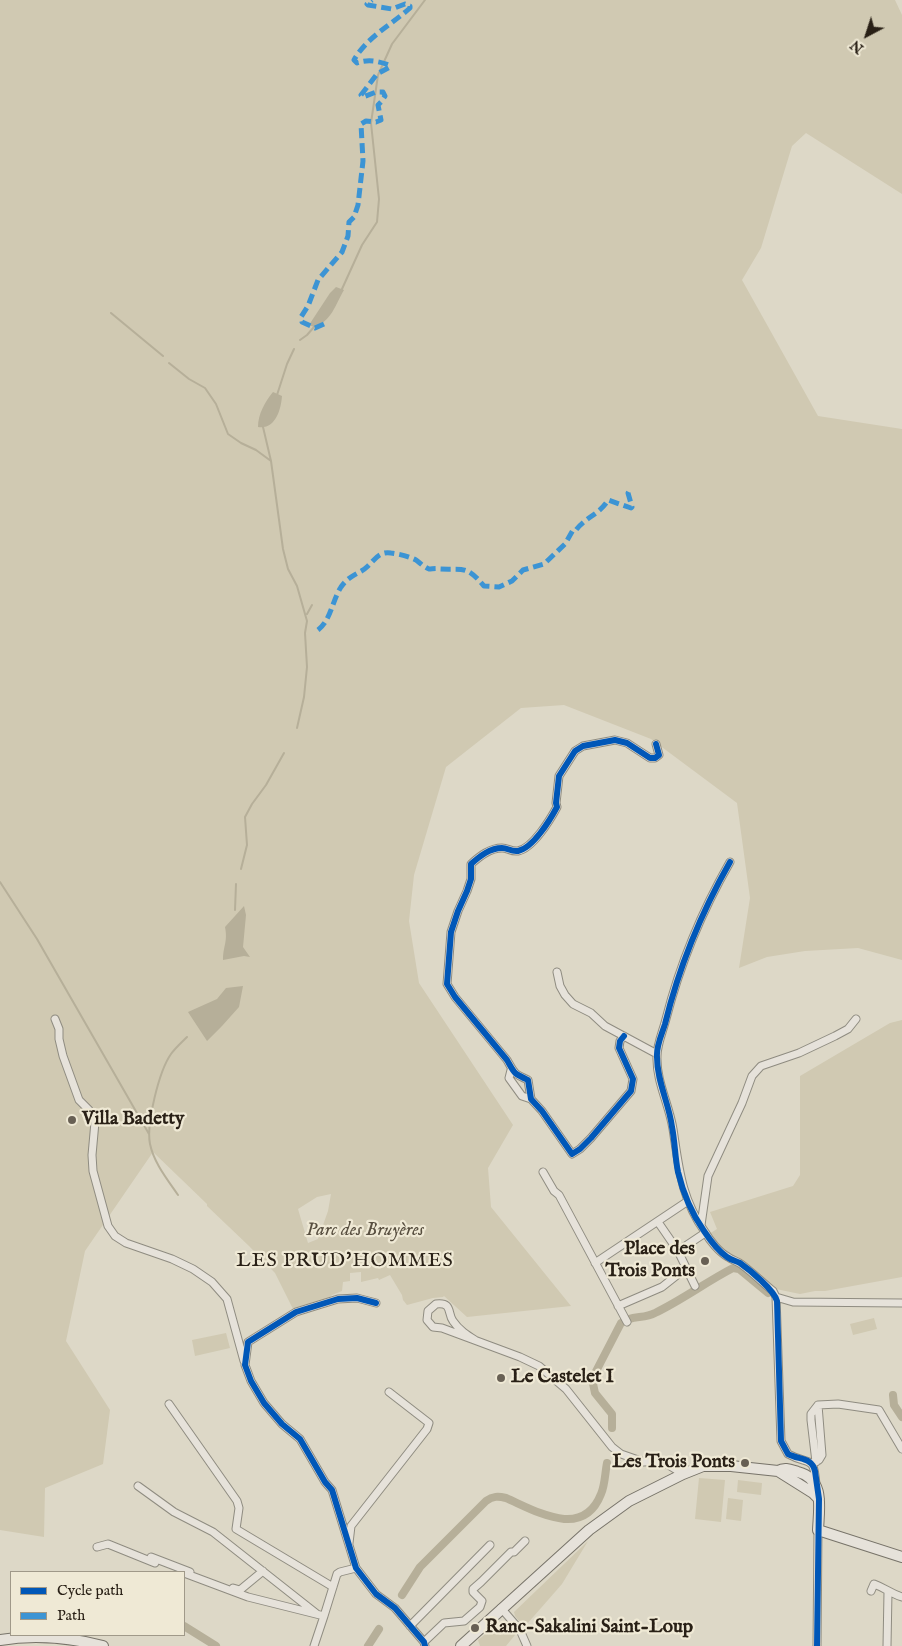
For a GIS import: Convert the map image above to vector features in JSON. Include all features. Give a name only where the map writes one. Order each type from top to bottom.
[{"type":"street","points":[[531,1100],[528,1080],[518,1076],[511,1070],[506,1060],[455,997],[447,984],[451,932],[472,879],[471,864],[481,855],[493,850],[505,848],[510,851],[520,850],[528,846],[538,836],[557,807],[558,776],[577,750],[583,746],[615,740],[627,743],[650,758],[656,758],[659,755],[656,744]]},
{"type":"street","points":[[730,862],[716,886],[683,963],[672,995],[656,1054],[660,1083],[670,1109],[678,1172],[688,1201],[703,1229],[727,1257],[740,1264],[773,1291],[776,1297],[781,1441],[788,1454],[814,1463]]},
{"type":"street","points":[[557,972],[560,986],[573,1004],[591,1012],[604,1026],[656,1054]]},
{"type":"street","points":[[55,1018],[59,1029],[63,1056],[79,1100],[94,1114],[93,1171],[108,1226],[115,1236],[121,1240],[193,1268],[212,1282],[227,1299],[251,1381],[264,1403],[282,1424],[300,1439],[325,1482],[332,1490],[356,1568],[376,1594],[395,1608],[424,1644],[444,1623],[464,1621],[480,1606],[482,1601],[473,1592],[473,1589],[525,1541]]},
{"type":"street","points":[[678,1251],[703,1229],[708,1176],[742,1103],[752,1076],[761,1066],[799,1053],[842,1033],[856,1020]]},
{"type":"street","points":[[511,1070],[509,1078],[522,1096],[531,1100],[542,1112],[572,1154],[592,1138],[631,1091],[633,1079],[619,1048],[620,1041],[624,1036]]},
{"type":"street","points":[[544,1172],[554,1191],[559,1195],[626,1320]]},
{"type":"street","points":[[595,1263],[688,1201]]},
{"type":"street","points":[[658,1222],[678,1251],[695,1286]]},
{"type":"street","points":[[618,1306],[662,1287],[686,1268]]},
{"type":"street","points":[[776,1297],[793,1302],[902,1303]]},
{"type":"street","points":[[245,1365],[248,1342],[296,1312],[338,1299],[357,1298],[376,1304]]},
{"type":"street","points":[[442,1328],[447,1326],[451,1319],[451,1310],[440,1303],[431,1306],[428,1311],[427,1320],[433,1327],[442,1328],[533,1362],[549,1373],[566,1389],[605,1440],[621,1454],[644,1462],[662,1461],[682,1474]]},
{"type":"street","points":[[451,1319],[462,1331],[475,1340]]},
{"type":"street","points":[[349,1546],[351,1526],[427,1429],[429,1423],[389,1392]]},
{"type":"street","points":[[169,1404],[237,1501],[239,1508],[236,1529],[333,1587]]},
{"type":"street","points":[[817,1646],[819,1499],[816,1485],[811,1414],[818,1405],[838,1404],[879,1410],[902,1449]]},
{"type":"street","points":[[662,1461],[672,1479]]},
{"type":"street","points":[[464,1643],[544,1577],[553,1564],[589,1530],[629,1501],[682,1474],[703,1466],[731,1466],[778,1471],[787,1469],[802,1473],[813,1480],[816,1485]]},
{"type":"street","points":[[778,1471],[813,1493],[819,1499]]},
{"type":"street","points":[[138,1486],[174,1512],[213,1532],[321,1615]]},
{"type":"street","points":[[818,1530],[902,1558]]},
{"type":"street","points":[[97,1547],[108,1544],[178,1571]]},
{"type":"street","points":[[410,1626],[490,1545]]},
{"type":"street","points":[[151,1556],[207,1579],[240,1590],[260,1575],[263,1570]]},
{"type":"street","points":[[314,1646],[321,1615],[337,1574],[356,1568]]},
{"type":"street","points":[[185,1574],[248,1597],[321,1615]]},
{"type":"street","points":[[871,1591],[874,1584],[902,1597]]},
{"type":"street","points":[[887,1646],[888,1592]]},
{"type":"street","points":[[503,1610],[520,1630],[527,1646]]},
{"type":"street","points":[[0,1640],[34,1636],[54,1637],[103,1646]]},
{"type":"green space","name":"Parc des Bruyères","points":[[0,0],[895,0],[902,15],[902,194],[806,133],[792,146],[761,248],[742,280],[818,416],[902,429],[902,960],[858,948],[805,951],[767,957],[739,968],[750,898],[737,803],[651,739],[564,705],[521,708],[446,767],[414,875],[409,921],[419,983],[513,1125],[488,1168],[491,1207],[571,1306],[467,1317],[444,1296],[407,1305],[390,1275],[379,1280],[378,1278],[361,1282],[361,1272],[350,1273],[350,1281],[343,1282],[342,1291],[332,1295],[327,1300],[293,1309],[275,1273],[153,1152],[85,1251],[66,1341],[110,1410],[103,1464],[45,1488],[44,1537],[0,1530]],"holes":[[[331,1194],[328,1211],[318,1239],[308,1243],[298,1209],[317,1197]]]},
{"type":"green space","points":[[902,1020],[902,1277],[800,1294],[776,1289],[746,1264],[716,1243],[709,1234],[717,1229],[710,1212],[793,1186],[800,1175],[800,1076],[890,1023]]},
{"type":"green space","points":[[874,1318],[877,1329],[853,1335],[850,1324]]},
{"type":"green space","points":[[226,1333],[230,1348],[195,1356],[192,1340]]},
{"type":"green space","points":[[699,1478],[725,1480],[721,1522],[695,1519]]},
{"type":"green space","points":[[738,1480],[762,1483],[761,1495],[737,1492]]},
{"type":"green space","points":[[728,1498],[743,1500],[741,1521],[726,1519]]},
{"type":"green space","points":[[588,1541],[562,1584],[527,1624],[528,1632],[514,1612]]},
{"type":"green space","points":[[501,1622],[510,1626],[515,1635],[506,1646],[480,1646],[478,1640]]},
{"type":"shaded area","points":[[336,287],[344,290],[329,317],[314,327],[309,325],[330,293]]},
{"type":"shaded area","points":[[273,392],[282,396],[276,418],[269,425],[258,427],[262,408]]},
{"type":"shaded area","points":[[244,906],[246,915],[243,947],[250,957],[244,956],[223,960],[226,937],[225,927]]},
{"type":"shaded area","points":[[243,986],[239,1007],[207,1041],[188,1012],[217,999],[226,988]]},
{"type":"waterway","points":[[342,289],[362,245],[377,222],[379,199],[371,123],[378,75],[392,44],[425,0]]},
{"type":"waterway","points":[[111,313],[163,356]]},
{"type":"waterway","points":[[300,340],[314,327]]},
{"type":"waterway","points":[[277,395],[294,349]]},
{"type":"waterway","points":[[169,363],[189,379],[205,388],[216,404],[228,434],[271,461],[283,549],[288,569],[297,586],[307,621],[305,633],[307,667],[304,697],[297,728]]},
{"type":"waterway","points":[[263,427],[271,461]]},
{"type":"waterway","points":[[307,614],[312,605]]},
{"type":"waterway","points":[[241,869],[247,845],[245,817],[284,753]]},
{"type":"waterway","points":[[0,882],[37,939],[149,1134]]},
{"type":"waterway","points":[[235,910],[236,884]]},
{"type":"waterway","points":[[178,1195],[161,1171],[152,1151],[149,1135],[154,1098],[162,1072],[171,1054],[187,1037]]},
{"type":"waterway","points":[[612,1428],[612,1414],[595,1393],[592,1379],[621,1323],[629,1319],[655,1313],[733,1268],[739,1269],[768,1293]]},
{"type":"waterway","points":[[893,1395],[894,1405],[902,1417]]},
{"type":"waterway","points":[[402,1595],[420,1567],[489,1499],[496,1497],[506,1498],[544,1515],[558,1518],[571,1519],[583,1516],[593,1508],[601,1494],[607,1463]]},
{"type":"waterway","points":[[185,1627],[216,1646]]},
{"type":"waterway","points":[[368,1646],[379,1629]]},
{"type":"marked path","points":[[324,324],[315,328],[302,322],[301,317],[308,306],[318,280],[342,252],[348,236],[349,222],[354,217],[358,205],[363,161],[361,124],[366,121],[376,122],[381,120],[378,105],[385,96],[383,92],[376,92],[363,97],[361,95],[377,74],[390,67],[389,65],[377,62],[365,61],[357,63],[354,60],[372,38],[410,8],[410,6],[405,4],[392,9],[368,5],[372,0]]},
{"type":"marked path","points":[[318,630],[329,616],[338,592],[344,583],[365,569],[381,554],[407,556],[429,569],[464,570],[473,575],[484,586],[499,587],[512,581],[523,570],[544,564],[565,544],[573,530],[576,530],[605,505],[608,500],[631,508],[628,493],[630,489]]},
{"type":"cycle path","points":[[624,1036],[620,1041],[619,1048],[633,1079],[631,1091],[591,1138],[572,1154],[542,1111],[531,1099],[528,1080],[515,1073],[507,1060],[455,997],[447,984],[451,932],[471,879],[471,864],[493,849],[502,848],[518,851],[524,849],[535,839],[546,826],[557,807],[559,776],[575,751],[583,746],[615,740],[627,743],[650,758],[655,758],[659,755],[656,744]]},
{"type":"cycle path","points":[[730,862],[700,921],[684,961],[658,1044],[658,1066],[673,1133],[678,1172],[692,1210],[717,1249],[755,1275],[767,1286],[777,1301],[781,1441],[788,1454],[808,1461],[813,1466],[819,1499],[817,1646]]},
{"type":"cycle path","points":[[376,1303],[357,1298],[338,1299],[296,1312],[248,1342],[245,1365],[251,1381],[264,1403],[282,1424],[300,1439],[325,1482],[332,1490],[356,1568],[376,1594],[395,1608],[424,1642],[425,1646]]},
{"type":"place","name":"Villa Badetty","points":[[72,1120]]},
{"type":"place","name":"Place des Trois Ponts","points":[[705,1261]]},
{"type":"place","name":"Le Castelet I","points":[[501,1378]]},
{"type":"place","name":"Les Trois Ponts","points":[[745,1463]]},
{"type":"place","name":"Ranc-Sakalini Saint-Loup","points":[[475,1628]]},
{"type":"district","name":"LES PRUD'HOMMES","points":[[345,1262]]}]
